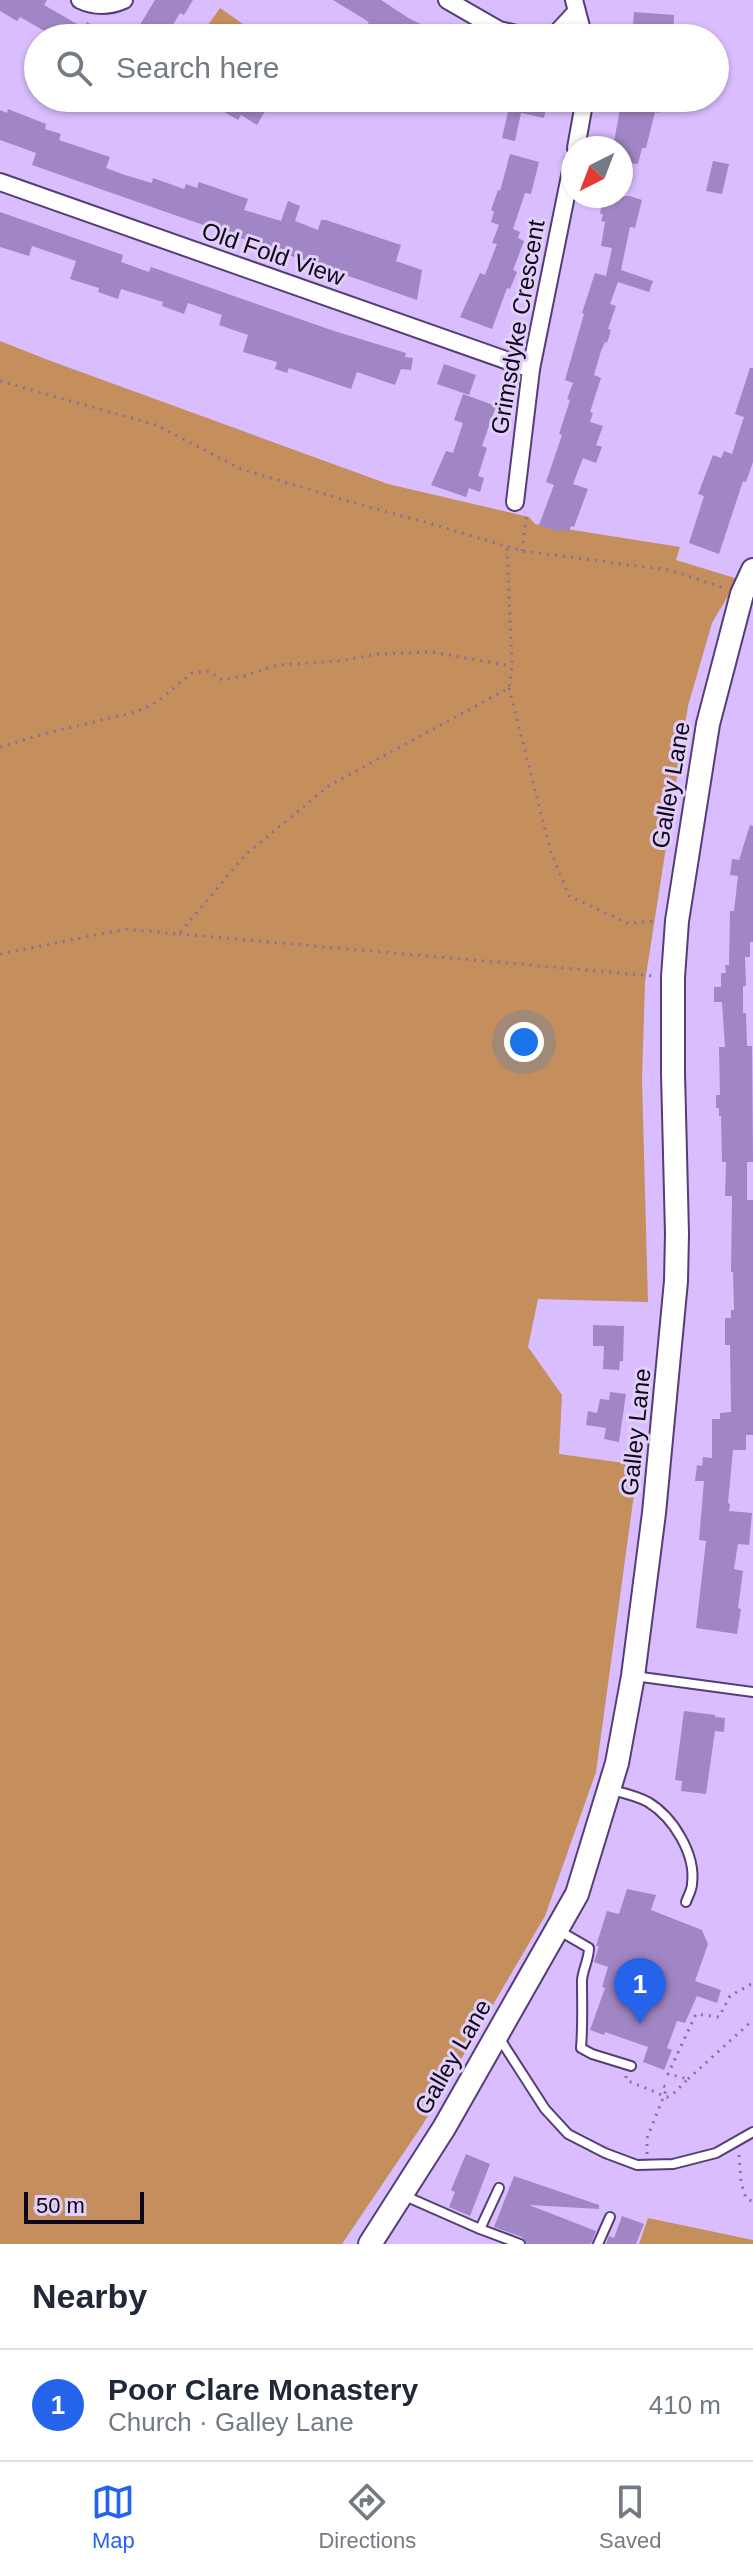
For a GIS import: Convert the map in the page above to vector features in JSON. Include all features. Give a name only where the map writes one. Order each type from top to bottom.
[{"type":"street","points":[[80,0],[95,6],[124,0]]},
{"type":"street","points":[[447,0],[489,24]]},
{"type":"street","points":[[562,24],[575,6]]},
{"type":"street","points":[[578,136],[582,112]]},
{"type":"street","name":"Old Fold View","points":[[0,182],[531,369]]},
{"type":"street","name":"Grimsdyke Crescent","points":[[515,502],[531,369],[564,208]]},
{"type":"street","name":"Galley Lane","points":[[370,2244],[444,2128],[577,1894],[623,1735],[654,1513],[676,1281],[673,977],[683,876],[714,692],[742,594],[753,570]]},
{"type":"lane","points":[[633,1676],[753,1692]]},
{"type":"lane","points":[[609,1789],[649,1803],[673,1826],[692,1865],[692,1885],[686,1902]]},
{"type":"lane","points":[[557,1930],[589,1948],[589,1960],[582,1977],[581,2048],[631,2066]]},
{"type":"lane","points":[[497,2034],[545,2109],[568,2134],[605,2153],[637,2165],[673,2164],[716,2153],[753,2132]]},
{"type":"lane","points":[[480,2229],[499,2188]]},
{"type":"lane","points":[[400,2194],[520,2244]]},
{"type":"lane","points":[[598,2244],[610,2217]]},
{"type":"path","points":[[0,381],[156,425],[241,469],[507,547],[670,570],[742,594]]},
{"type":"path","points":[[515,502],[527,514],[522,551]]},
{"type":"path","points":[[507,547],[512,666],[509,688],[550,849],[569,896],[627,923],[665,921]]},
{"type":"path","points":[[0,747],[136,712],[157,702],[192,673],[209,671],[222,680],[278,665],[338,661],[379,654],[432,652],[512,666]]},
{"type":"path","points":[[179,934],[245,855],[330,785],[509,688]]},
{"type":"path","points":[[0,954],[126,929],[673,977]]},
{"type":"path","points":[[688,2079],[668,2074],[696,2014],[719,2017],[730,1996],[753,1983]]},
{"type":"path","points":[[631,2066],[626,2080],[665,2096],[674,2093],[753,2020]]},
{"type":"path","points":[[649,2164],[647,2138],[665,2096],[667,2088],[662,2085]]},
{"type":"path","points":[[736,2142],[741,2183],[746,2198],[753,2202]]},
{"type":"shaded area","points":[[220,8],[243,24],[209,24]]},
{"type":"shaded area","points":[[0,341],[388,484],[529,517],[535,524],[680,547],[676,560],[738,579],[712,623],[688,706],[645,982],[642,1080],[648,1302],[538,1299],[528,1347],[562,1395],[559,1454],[638,1465],[596,1772],[545,1916],[423,2124],[342,2244],[0,2244]]},
{"type":"shaded area","points":[[648,2218],[753,2240],[753,2244],[639,2244]]},
{"type":"building","points":[[0,0],[47,0],[44,5],[77,24],[32,24],[20,17],[17,21],[0,11]]},
{"type":"building","points":[[155,0],[193,0],[184,15],[180,13],[173,24],[140,24]]},
{"type":"building","points":[[333,0],[381,0],[421,24],[368,24]]},
{"type":"building","points":[[634,12],[674,15],[674,24],[633,24]]},
{"type":"building","points":[[8,109],[46,124],[45,129],[61,134],[59,140],[110,157],[106,168],[125,175],[152,183],[153,178],[184,189],[186,184],[197,188],[199,182],[248,199],[244,210],[281,221],[288,201],[300,206],[295,221],[318,230],[321,220],[326,220],[401,245],[396,261],[422,270],[417,300],[32,165],[36,153],[0,140],[0,110],[7,113]]},
{"type":"building","points":[[224,112],[265,112],[257,125],[241,115],[238,120]]},
{"type":"building","points":[[508,112],[545,112],[544,118],[521,113],[515,141],[502,138]]},
{"type":"building","points":[[619,112],[655,112],[646,148],[642,148],[638,164],[633,163],[633,136],[615,136]]},
{"type":"building","points":[[510,154],[539,162],[531,194],[525,193],[513,229],[520,232],[518,238],[524,241],[513,270],[517,272],[510,289],[507,288],[492,329],[460,317],[480,273],[485,275],[497,244],[492,243],[499,225],[491,222],[494,212],[491,210],[500,191]]},
{"type":"building","points":[[713,161],[729,164],[722,194],[706,191]]},
{"type":"building","points":[[633,197],[642,200],[635,228],[630,227],[621,270],[653,281],[649,292],[618,282],[610,304],[616,306],[608,329],[611,330],[594,375],[601,378],[590,412],[593,413],[590,422],[603,426],[596,445],[602,447],[596,463],[583,458],[573,484],[588,489],[574,527],[571,526],[569,532],[561,529],[560,532],[539,525],[554,485],[546,482],[570,400],[567,399],[573,383],[565,380],[582,313],[595,273],[606,276],[612,248],[601,246],[605,222],[601,221],[603,214],[600,214],[601,208],[633,208]]},
{"type":"building","points":[[0,212],[123,255],[121,262],[149,272],[151,267],[406,353],[405,357],[413,358],[411,370],[401,369],[395,385],[357,372],[351,389],[289,368],[287,373],[275,369],[277,362],[243,352],[248,335],[219,325],[222,315],[188,303],[184,314],[162,306],[163,302],[121,289],[118,299],[98,292],[99,288],[70,279],[76,261],[32,246],[29,256],[0,247]]},
{"type":"building","points":[[444,364],[476,375],[469,395],[437,384]]},
{"type":"building","points":[[750,368],[753,368],[753,462],[746,482],[743,481],[719,554],[689,543],[704,496],[698,494],[713,455],[721,458],[724,451],[732,454],[744,417],[735,414]]},
{"type":"building","points":[[463,394],[496,406],[482,446],[487,448],[478,476],[484,478],[480,492],[469,488],[466,497],[431,485],[446,451],[453,453],[463,423],[454,420]]},
{"type":"building","points":[[750,825],[753,826],[753,942],[750,942],[750,957],[745,957],[743,1013],[746,1013],[747,1046],[752,1046],[753,1162],[747,1162],[747,1200],[753,1200],[753,1435],[746,1435],[746,1450],[733,1450],[728,1503],[729,1511],[752,1513],[749,1545],[738,1544],[734,1569],[743,1571],[737,1634],[696,1628],[706,1541],[699,1540],[704,1481],[695,1481],[697,1465],[702,1466],[703,1457],[712,1458],[712,1419],[720,1419],[720,1413],[731,1412],[730,1345],[725,1345],[725,1318],[731,1318],[731,1310],[734,1310],[732,1196],[725,1196],[726,1162],[722,1162],[721,1116],[719,1108],[716,1108],[716,1095],[720,1095],[719,1047],[725,1047],[722,1002],[714,1002],[714,987],[721,987],[721,973],[726,973],[725,965],[729,965],[730,911],[734,911],[738,876],[730,875],[732,859],[739,860]]},
{"type":"building","points":[[593,1325],[624,1326],[623,1361],[620,1361],[619,1370],[603,1369],[604,1346],[593,1346]]},
{"type":"building","points":[[610,1392],[626,1394],[619,1442],[604,1439],[606,1428],[586,1425],[588,1411],[597,1413],[600,1399],[609,1400]]},
{"type":"building","points":[[684,1711],[725,1718],[724,1732],[715,1731],[706,1794],[681,1791],[682,1781],[675,1780]]},
{"type":"building","points":[[627,1889],[656,1895],[651,1910],[702,1930],[708,1944],[695,1981],[721,1990],[717,2003],[697,1996],[685,2023],[677,2021],[667,2048],[672,2050],[664,2070],[643,2062],[648,2047],[590,2030],[605,1988],[602,1987],[608,1967],[594,1962],[599,1946],[596,1946],[607,1911],[619,1914]]},
{"type":"building","points":[[466,2154],[490,2164],[470,2216],[449,2207],[455,2192],[451,2190]]},
{"type":"building","points":[[514,2176],[599,2205],[599,2209],[529,2205],[596,2231],[591,2244],[527,2244],[522,2237],[494,2227]]},
{"type":"building","points":[[622,2216],[644,2224],[636,2244],[606,2244],[609,2236],[614,2238]]},
{"type":"place","name":"Poor Clare Monastery","points":[[640,2024]]}]
